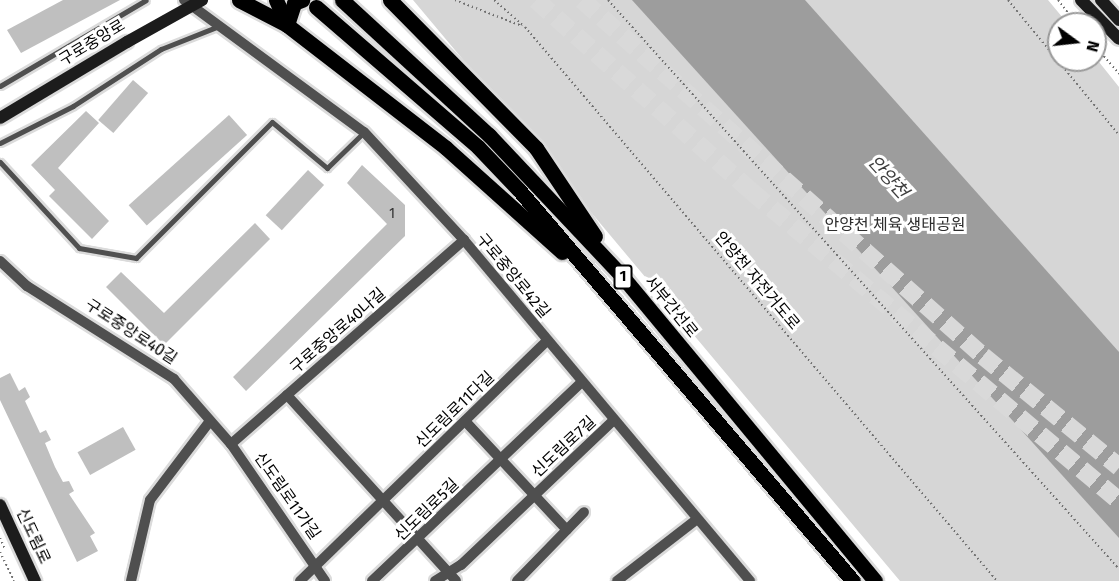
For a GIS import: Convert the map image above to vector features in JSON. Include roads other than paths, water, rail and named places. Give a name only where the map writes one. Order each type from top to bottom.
[{"type":"main road","points":[[239,0],[287,25],[446,148],[609,294]]},
{"type":"main road","points":[[276,0],[287,25]]},
{"type":"main road","name":"서부간선로","points":[[342,0],[489,135],[622,276],[875,581]]},
{"type":"main road","points":[[390,0],[536,148],[622,276]]},
{"type":"main road","points":[[1082,0],[1119,39]]},
{"type":"main road","points":[[1101,0],[1119,20]]},
{"type":"main road","name":"구로중앙로","points":[[0,117],[195,1]]},
{"type":"main road","points":[[287,25],[294,3],[309,3]]},
{"type":"main road","name":"1","points":[[309,3],[478,147],[609,294],[853,581]]},
{"type":"main road","name":"신도림로","points":[[0,505],[35,581]]},
{"type":"street","name":"구로중앙로42길","points":[[195,1],[220,25],[364,132],[464,240],[696,520],[750,581]]},
{"type":"street","name":"구로중앙로40나길","points":[[231,444],[464,240]]},
{"type":"street","name":"구로중앙로40길","points":[[0,261],[27,286],[174,379],[231,444]]},
{"type":"street","name":"신도림로11다길","points":[[317,567],[547,341]]},
{"type":"street","name":"신도림로5길","points":[[372,581],[582,382]]},
{"type":"street","points":[[287,395],[456,581]]},
{"type":"street","points":[[131,581],[150,500],[210,420]]},
{"type":"street","points":[[465,421],[534,495]]},
{"type":"street","name":"신도림로7길","points":[[435,581],[446,569],[461,564],[613,421]]},
{"type":"street","name":"신도림로11가길","points":[[231,444],[325,581]]},
{"type":"street","name":"신도림로7길","points":[[534,495],[567,530]]},
{"type":"street","points":[[517,581],[584,512]]},
{"type":"street","points":[[618,581],[696,520]]},
{"type":"street","points":[[300,581],[317,567]]},
{"type":"lane","points":[[0,86],[146,0]]},
{"type":"lane","points":[[0,143],[73,106],[161,50],[220,25]]},
{"type":"lane","points":[[0,162],[79,248],[136,258],[272,122],[327,168],[364,132]]},
{"type":"water","name":"안양천","points":[[632,0],[805,0],[1119,352],[1119,538]]},
{"type":"tunnel","points":[[536,0],[751,191],[1119,501]]},
{"type":"tunnel","points":[[582,0],[983,356],[1119,467]]},
{"type":"park label","name":"안양천 체육 생태공원","points":[[895,225]]}]
